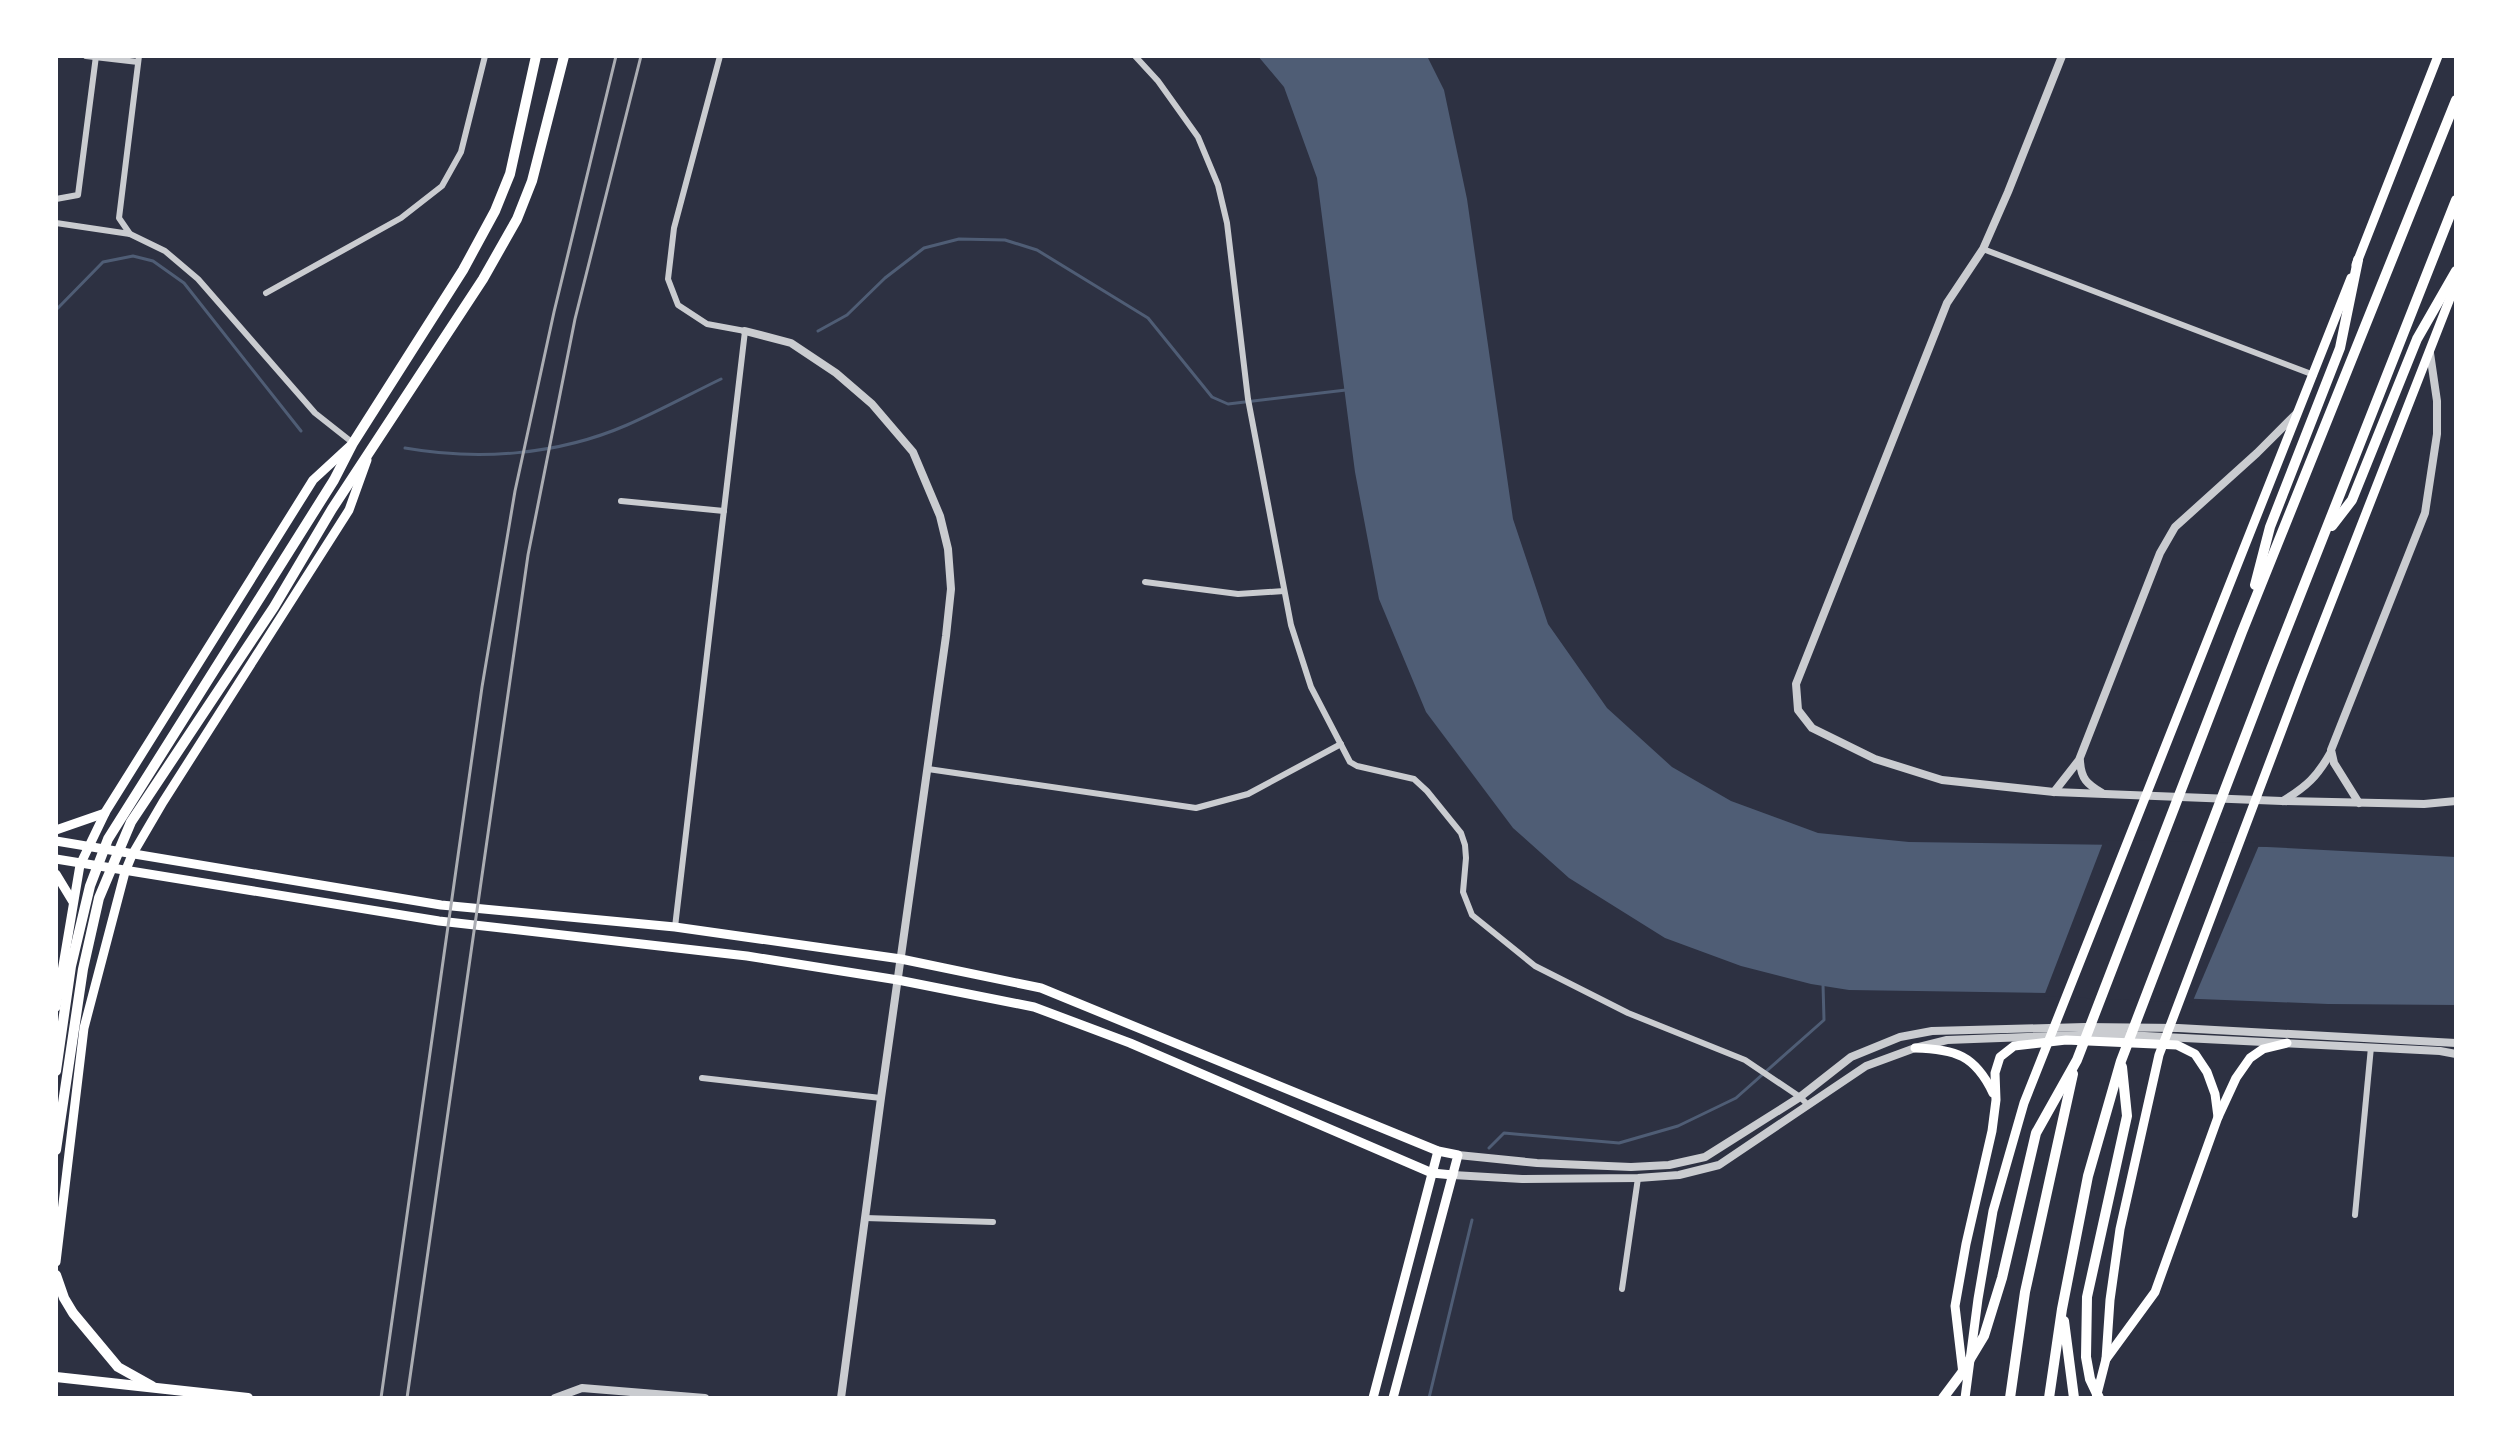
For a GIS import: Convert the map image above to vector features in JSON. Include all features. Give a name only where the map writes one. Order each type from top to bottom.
[{"type":"main road","points":[[56,1071],[71,966],[90,886],[108,839],[463,270],[495,211],[510,174],[536,56]]},
{"type":"main road","points":[[56,1150],[83,969],[99,898],[131,822],[274,607],[332,509],[483,279],[517,219],[532,181],[564,56]]},
{"type":"main road","points":[[1965,1398],[1993,1211],[2024,1103],[2301,409],[2438,56]]},
{"type":"main road","points":[[1943,1398],[1984,1336],[2002,1278],[2036,1133],[2077,1060],[2242,632],[2456,100]]},
{"type":"main road","points":[[2049,1398],[2062,1309],[2088,1176],[2121,1061],[2456,200]]},
{"type":"main road","points":[[2242,632],[2270,527],[2340,348],[2358,260]]},
{"type":"main road","points":[[2324,537],[2352,500],[2417,339],[2456,271]]},
{"type":"main road","points":[[2097,1398],[2106,1359],[2120,1229],[2159,1055],[2456,283]]},
{"type":"main road","points":[[56,1007],[80,865],[105,813],[313,480],[353,443]]},
{"type":"main road","points":[[56,1262],[84,1028],[125,872],[132,855],[349,510],[369,455]]},
{"type":"main road","points":[[56,830],[105,813]]},
{"type":"main road","points":[[56,841],[441,905],[675,927],[901,959],[1041,988],[1438,1151],[1458,1155],[1393,1398]]},
{"type":"main road","points":[[56,859],[439,921],[747,956],[898,980],[1034,1007],[1130,1043],[1432,1173],[1453,1175]]},
{"type":"main road","points":[[56,874],[73,902]]},
{"type":"main road","points":[[1965,1398],[1955,1306],[1992,1131],[1995,1073],[2000,1057],[2014,1046],[2066,1040],[2177,1045],[2195,1054],[2207,1072],[2215,1094],[2218,1117]]},
{"type":"main road","points":[[2106,1359],[2155,1292],[2218,1117],[2236,1078],[2250,1058],[2263,1049],[2287,1043]]},
{"type":"main road","points":[[1915,1048],[1946,1049],[1969,1059],[1987,1081],[1996,1100]]},
{"type":"main road","points":[[2010,1398],[2025,1292],[2077,1060]]},
{"type":"main road","points":[[2097,1398],[2086,1357],[2087,1297],[2127,1116],[2121,1061]]},
{"type":"main road","points":[[1373,1398],[1438,1151]]},
{"type":"main road","points":[[56,1275],[73,1313],[118,1367],[157,1389]]},
{"type":"main road","points":[[2062,1309],[2074,1398]]},
{"type":"main road","points":[[56,1377],[248,1398]]},
{"type":"street","points":[[86,56],[139,59],[119,218],[130,234]]},
{"type":"street","points":[[56,199],[78,195],[96,56]]},
{"type":"street","points":[[266,293],[401,218],[442,186],[461,152],[485,56]]},
{"type":"street","points":[[720,56],[674,228],[668,279],[678,305],[707,324],[791,343],[836,373],[872,404],[913,452],[940,516],[948,549],[951,589],[841,1398]]},
{"type":"street","points":[[1135,56],[1158,81],[1198,137],[1218,185],[1227,223],[1248,399],[1291,625],[1311,687],[1350,762],[1414,779],[1427,791],[1461,833],[1466,858],[1463,892],[1472,915],[1535,966],[1628,1013],[1745,1060],[1808,1105]]},
{"type":"street","points":[[2062,56],[1983,249],[1947,303],[1796,684],[1798,710],[1812,728],[1875,759],[1942,780],[2054,792],[2359,803],[2456,801]]},
{"type":"street","points":[[56,223],[130,234],[165,251],[198,279],[315,413],[353,443]]},
{"type":"street","points":[[1983,249],[2314,375]]},
{"type":"street","points":[[675,927],[745,331]]},
{"type":"street","points":[[2282,801],[2309,784],[2321,770],[2331,750],[2425,513],[2437,434],[2437,401],[2430,353]]},
{"type":"street","points":[[2054,792],[2079,760],[2160,553],[2175,527],[2301,409]]},
{"type":"street","points":[[621,501],[724,511]]},
{"type":"street","points":[[1145,582],[1238,594],[1284,591]]},
{"type":"street","points":[[928,769],[1196,808],[1248,794],[1341,744]]},
{"type":"street","points":[[2331,750],[2334,763],[2359,803]]},
{"type":"street","points":[[2079,760],[2085,783],[2104,794]]},
{"type":"street","points":[[1458,1155],[1616,1167],[1669,1165],[1705,1157],[1800,1097],[1851,1057],[1900,1037],[1932,1031],[2178,1028],[2456,1043]]},
{"type":"street","points":[[1453,1175],[1522,1179],[1638,1178],[1679,1175],[1719,1165],[1866,1066],[1947,1040],[2105,1034],[2456,1054]]},
{"type":"street","points":[[2355,1215],[2371,1047]]},
{"type":"street","points":[[702,1078],[881,1098]]},
{"type":"street","points":[[1622,1289],[1638,1178]]},
{"type":"street","points":[[865,1218],[993,1222]]},
{"type":"street","points":[[555,1398],[582,1388],[705,1398]]},
{"type":"water","points":[[1258,56],[1427,56],[1444,90],[1467,199],[1513,519],[1548,624],[1607,708],[1672,767],[1731,801],[1818,833],[1909,842],[2267,847],[2456,857],[2456,1005],[1849,990],[1741,966],[1665,938],[1569,878],[1513,828],[1426,712],[1379,599],[1355,472],[1317,178],[1284,87]]},
{"type":"pier","points":[[2104,840],[2260,843],[2192,1003],[2044,996]]},
{"type":"waterway","points":[[818,331],[847,315],[885,278],[924,248],[959,239],[1005,240],[1037,250],[1148,318],[1212,397],[1228,404],[1346,390]]},
{"type":"waterway","points":[[56,310],[103,262],[133,256],[153,261],[184,283],[301,431]]},
{"type":"waterway","points":[[405,448],[490,454],[518,453],[574,443],[627,425],[721,379]]},
{"type":"waterway","points":[[1489,1148],[1504,1133],[1619,1143],[1678,1126],[1736,1098],[1824,1020],[1823,984]]},
{"type":"waterway","points":[[1429,1398],[1472,1220]]},
{"type":"railway","points":[[381,1398],[482,687],[515,491],[554,312],[616,56]]},
{"type":"railway","points":[[407,1398],[528,555],[575,319],[641,56]]}]
